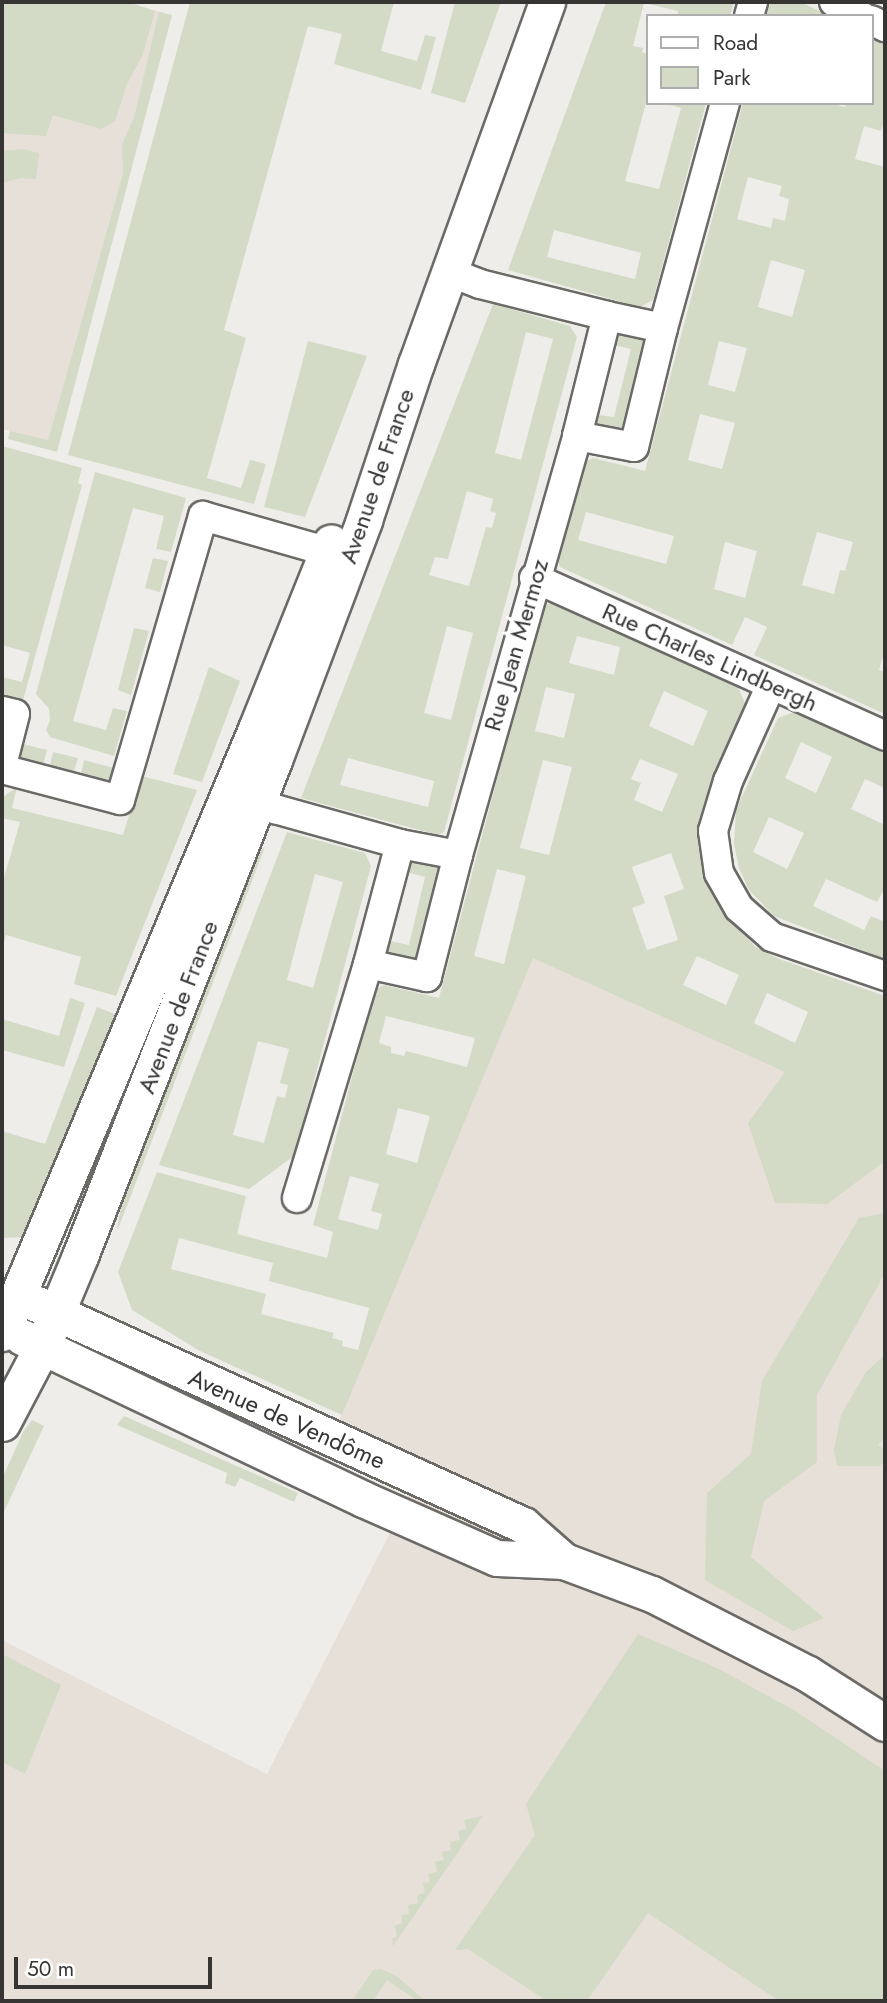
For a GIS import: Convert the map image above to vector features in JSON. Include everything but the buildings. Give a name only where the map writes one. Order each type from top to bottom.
[{"type":"main road","name":"Avenue de France","points":[[2,1423],[57,1313],[243,797],[411,379],[547,2]]},
{"type":"main road","name":"Avenue de France","points":[[2,1330],[10,1291],[243,797]]},
{"type":"main road","name":"Avenue de Vendôme","points":[[10,1291],[523,1525],[564,1561]]},
{"type":"main road","name":"Avenue de Vendôme","points":[[2,1330],[363,1499],[497,1558],[564,1561],[652,1594],[808,1674],[885,1723]]},
{"type":"street","points":[[834,2],[858,14]]},
{"type":"street","points":[[576,436],[634,447],[663,328],[724,105]]},
{"type":"street","points":[[449,272],[480,284],[663,328]]},
{"type":"street","name":"Rue Jean Mermoz","points":[[368,964],[427,977],[458,855],[607,316]]},
{"type":"street","points":[[2,711],[15,714],[2,767],[120,800],[203,516],[338,555]]},
{"type":"street","name":"Rue Charles Lindbergh","points":[[534,578],[885,736]]},
{"type":"street","points":[[771,685],[728,781],[713,831],[719,873],[739,908],[772,937],[885,976]]},
{"type":"street","points":[[243,797],[400,844],[458,855]]},
{"type":"street","points":[[297,1198],[368,964],[400,844]]},
{"type":"shaded area","points":[[2,2],[128,3],[172,15],[123,173],[48,440],[2,429]]},
{"type":"shaded area","points":[[533,957],[885,1117],[885,2001],[2,2001],[2,1640],[267,1774],[420,1474],[333,1435]]},
{"type":"green space","points":[[2,2],[128,2],[155,11],[143,54],[127,84],[115,121],[101,129],[53,115],[46,136],[2,133]]},
{"type":"green space","points":[[190,2],[394,2],[381,51],[417,61],[425,35],[436,37],[421,90],[334,64],[342,34],[308,26],[224,330],[246,338],[207,478],[241,488],[250,460],[266,464],[254,504],[68,455]]},
{"type":"green space","points":[[455,2],[501,2],[465,103],[431,93]]},
{"type":"green space","points":[[606,2],[734,2],[731,14],[678,14],[678,11],[644,3],[633,46],[643,48],[642,52],[646,54],[646,103],[625,181],[659,189],[681,108],[670,105],[705,105],[653,300],[640,307],[508,270]],"holes":[[[554,230],[641,253],[635,279],[547,257]]]},
{"type":"green space","points":[[771,2],[801,2],[825,14],[767,14]]},
{"type":"green space","points":[[159,12],[172,15],[57,452],[8,439],[10,431],[48,440],[123,173],[122,144],[134,118]]},
{"type":"green space","points":[[873,38],[885,44],[885,117],[881,131],[864,126],[855,159],[885,167],[885,650],[879,670],[885,672],[885,714],[754,655],[767,627],[745,617],[732,645],[560,567],[556,555],[581,464],[593,458],[645,471],[742,105],[873,105]],"holes":[[[748,177],[782,186],[779,196],[789,199],[785,221],[773,218],[771,228],[737,219]],[[771,260],[805,270],[792,317],[758,307]],[[719,341],[747,348],[735,392],[708,385]],[[700,414],[735,423],[722,469],[688,460]],[[586,512],[674,536],[666,564],[578,540]],[[817,532],[853,542],[845,571],[840,570],[834,594],[802,585]],[[725,542],[757,551],[745,598],[714,589]]]},
{"type":"green space","points":[[23,149],[39,153],[36,179],[21,178],[2,183],[2,151]]},
{"type":"green space","points":[[493,304],[570,326],[577,337],[444,832],[438,835],[301,798]],"holes":[[[526,332],[553,339],[521,460],[495,453]],[[467,491],[493,499],[490,511],[496,513],[492,528],[486,527],[469,586],[429,575],[435,557],[448,559]],[[447,626],[473,633],[451,720],[424,713]],[[348,758],[434,781],[428,807],[340,785]]]},
{"type":"green space","points":[[622,333],[646,339],[624,433],[592,425],[591,414],[614,417],[631,349],[610,344]]},
{"type":"green space","points":[[308,341],[367,356],[305,517],[264,507]]},
{"type":"green space","points":[[2,446],[82,468],[78,483],[82,485],[22,704],[2,698],[2,677],[22,682],[30,653],[2,645]]},
{"type":"green space","points":[[95,472],[186,498],[171,552],[156,549],[164,516],[133,508],[73,721],[106,730],[113,708],[127,711],[114,756],[50,737],[46,730],[50,720],[49,709],[36,694]]},
{"type":"green space","points":[[153,558],[168,561],[160,592],[145,588]]},
{"type":"green space","points":[[556,601],[736,683],[745,703],[711,781],[700,822],[698,844],[704,874],[710,891],[725,916],[757,948],[779,959],[885,996],[885,1161],[827,1204],[775,1203],[748,1123],[785,1072],[533,958],[342,1415],[200,1351],[132,1310],[118,1272],[157,1172],[246,1196],[237,1234],[327,1258],[333,1232],[313,1225],[375,990],[384,985],[439,998],[543,606]],"holes":[[[577,636],[620,647],[614,675],[569,663]],[[546,687],[575,694],[564,738],[535,731]],[[664,691],[708,711],[693,746],[649,726]],[[640,759],[678,774],[662,812],[634,800],[641,783],[631,779]],[[543,760],[572,767],[549,855],[520,848]],[[671,853],[684,889],[664,896],[678,940],[647,950],[632,908],[645,903],[632,867]],[[497,869],[526,876],[504,964],[474,956]],[[697,956],[739,975],[726,1005],[683,985]],[[767,993],[808,1012],[795,1043],[754,1023]],[[386,1016],[475,1038],[467,1067],[406,1051],[404,1056],[391,1053],[391,1047],[379,1043]],[[398,1108],[430,1116],[417,1163],[386,1154]],[[350,1176],[379,1184],[371,1211],[382,1214],[378,1230],[338,1219]],[[179,1238],[273,1263],[269,1281],[369,1308],[358,1350],[342,1346],[343,1341],[332,1338],[334,1333],[261,1314],[266,1294],[171,1269]]]},
{"type":"green space","points":[[134,628],[149,631],[131,695],[118,690]]},
{"type":"green space","points":[[209,667],[240,681],[202,782],[173,774]]},
{"type":"green space","points":[[794,712],[885,753],[885,788],[865,779],[851,809],[885,825],[885,888],[877,902],[826,879],[813,906],[864,930],[871,916],[885,922],[885,959],[774,916],[749,890],[739,868],[734,844],[736,810],[778,718]],"holes":[[[801,742],[832,757],[816,793],[785,778]],[[769,817],[804,833],[787,869],[753,852]]]},
{"type":"green space","points":[[15,742],[47,750],[41,773],[19,761]]},
{"type":"green space","points":[[53,752],[78,758],[71,781],[48,775]]},
{"type":"green space","points":[[84,760],[114,768],[109,787],[79,783]]},
{"type":"green space","points":[[141,776],[197,790],[116,996],[74,984],[81,957],[6,935],[2,949],[2,885],[20,822],[2,818],[3,797],[17,787],[12,808],[123,835]]},
{"type":"green space","points":[[287,832],[365,853],[371,866],[294,1156],[249,1189],[159,1165]],"holes":[[[315,874],[343,882],[313,988],[287,980]],[[258,1041],[289,1049],[280,1083],[288,1085],[285,1098],[277,1096],[264,1143],[233,1135]]]},
{"type":"green space","points":[[265,847],[117,1229],[121,1206],[256,855]]},
{"type":"green space","points":[[411,862],[433,862],[441,871],[419,957],[414,960],[388,955],[385,940],[409,945],[425,877],[403,871]]},
{"type":"green space","points":[[70,998],[85,1003],[64,1067],[2,1050],[2,1019],[59,1036]]},
{"type":"green space","points":[[97,1007],[117,1015],[23,1237],[2,1238],[2,1131],[45,1144]]},
{"type":"green space","points":[[885,1213],[885,1273],[817,1395],[817,1462],[764,1501],[751,1557],[824,1618],[793,1631],[705,1580],[707,1493],[751,1454],[762,1381],[859,1218]]},
{"type":"green space","points":[[885,1355],[885,1437],[878,1445],[885,1450],[885,1460],[880,1466],[837,1466],[834,1450],[841,1415],[866,1372]]},
{"type":"green space","points":[[124,1416],[298,1493],[294,1502],[240,1478],[235,1487],[225,1483],[227,1473],[117,1425]]},
{"type":"green space","points":[[32,1420],[44,1426],[2,1516],[2,1479],[23,1432]]},
{"type":"green space","points":[[638,1634],[719,1669],[797,1712],[885,1771],[885,2001],[779,2001],[648,1913],[587,2001],[547,2001],[468,1949],[455,1950],[535,1835],[526,1804]]},
{"type":"green space","points":[[2,1654],[61,1685],[25,1774],[2,1762]]},
{"type":"green space","points":[[483,1816],[393,1946],[392,1938],[397,1937],[395,1926],[402,1923],[401,1915],[409,1914],[408,1905],[418,1903],[417,1895],[425,1893],[423,1883],[430,1882],[428,1874],[437,1872],[435,1862],[444,1860],[442,1852],[451,1850],[450,1842],[460,1840],[458,1831],[466,1829],[464,1820]]},
{"type":"green space","points":[[381,1969],[398,1977],[425,2001],[418,2001],[387,1980],[373,2001],[352,2001],[373,1970]]}]
